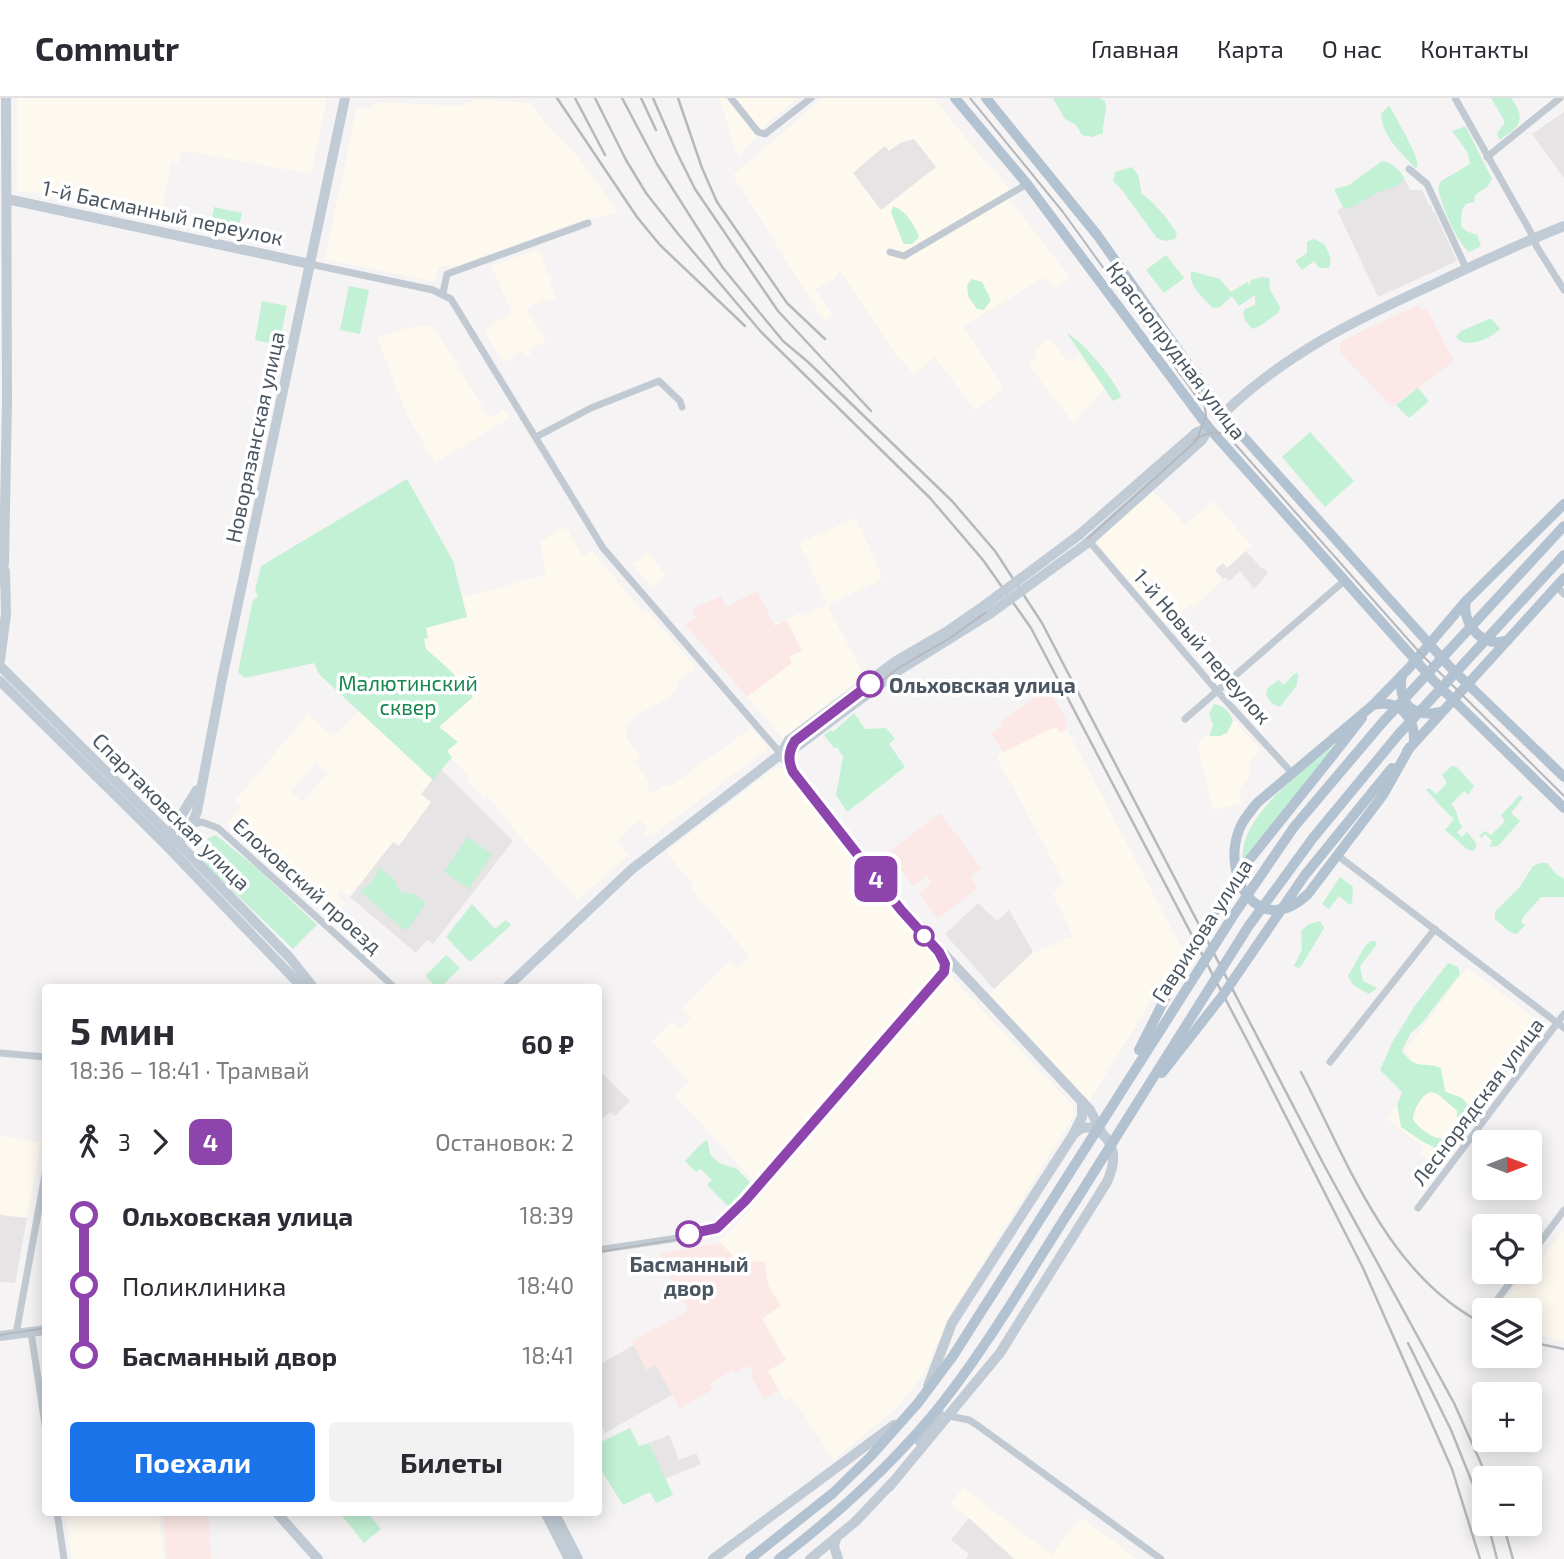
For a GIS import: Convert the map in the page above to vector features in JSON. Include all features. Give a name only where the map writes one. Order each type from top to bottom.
[{"type":"main road","name":"Краснопрудная улица","points":[[955,98],[1027,184],[1209,428],[1415,661],[1564,808]]},
{"type":"main road","name":"Краснопрудная улица","points":[[986,98],[1098,236],[1223,414],[1450,667],[1564,777]]},
{"type":"main road","points":[[1209,428],[1223,414]]},
{"type":"main road","points":[[1111,1105],[1182,965],[1238,874],[1371,706],[1392,704],[1405,711],[1413,723],[1412,745],[1383,795],[1308,894],[1295,906],[1283,911],[1268,910],[1256,904],[1237,876],[1235,859],[1235,844],[1240,829],[1258,803],[1371,706],[1415,661],[1466,601],[1564,504]]},
{"type":"main road","name":"Гаврикова улица","points":[[750,1559],[832,1493],[924,1395],[953,1356],[1111,1105],[1294,827],[1382,723],[1564,527]]},
{"type":"main road","name":"Гаврикова улица","points":[[779,1559],[877,1475],[938,1408],[969,1366],[1077,1199],[1248,927],[1312,838],[1398,736],[1564,555]]},
{"type":"main road","points":[[1129,1114],[1223,995],[1305,875],[1374,790],[1441,712],[1561,586]]},
{"type":"main road","points":[[1466,601],[1465,616],[1468,623],[1486,640],[1500,643],[1508,639]]},
{"type":"main road","points":[[1447,623],[1465,625],[1484,643],[1487,650],[1485,664]]},
{"type":"main road","points":[[1402,675],[1401,692],[1409,707],[1422,714],[1441,712]]},
{"type":"street","points":[[0,660],[7,585],[4,563],[6,98]]},
{"type":"street","name":"Новорязанская улица","points":[[174,838],[192,824],[197,811],[345,98]]},
{"type":"street","points":[[731,98],[758,132],[765,134],[811,98]]},
{"type":"street","points":[[1455,98],[1564,290]]},
{"type":"street","points":[[1487,157],[1560,98]]},
{"type":"street","points":[[1409,170],[1427,184],[1466,268]]},
{"type":"street","points":[[890,252],[904,256],[1027,184]]},
{"type":"street","name":"1-й Басманный переулок","points":[[7,199],[310,264]]},
{"type":"street","points":[[443,293],[447,274],[588,223]]},
{"type":"street","points":[[1223,414],[1252,388],[1333,332],[1466,268],[1564,226]]},
{"type":"street","points":[[310,264],[443,293],[457,307],[603,548],[781,754],[895,900],[1090,1110],[1110,1144],[1113,1157],[1107,1182],[1000,1353],[889,1487],[836,1539],[810,1559]]},
{"type":"street","points":[[536,437],[591,408],[659,381],[680,401],[682,407]]},
{"type":"street","points":[[510,984],[632,869],[781,754],[795,748],[901,669],[952,640],[988,609],[1085,540],[1196,432],[1209,428]]},
{"type":"street","name":"1-й Новый переулок","points":[[1085,540],[1292,773]]},
{"type":"street","points":[[0,581],[4,563]]},
{"type":"street","points":[[1185,719],[1344,581]]},
{"type":"street","name":"Спартаковская улица","points":[[0,666],[174,838],[290,958],[307,984]]},
{"type":"street","name":"Спартаковская улица","points":[[0,681],[306,984]]},
{"type":"street","name":"Новорязанская улица","points":[[174,838],[201,784]]},
{"type":"street","name":"Елоховский проезд","points":[[192,824],[202,822],[218,828],[391,984]]},
{"type":"street","points":[[167,846],[173,846],[174,838]]},
{"type":"street","points":[[1337,855],[1561,1025]]},
{"type":"street","points":[[1330,1062],[1435,929]]},
{"type":"street","points":[[602,1249],[705,1234],[723,1226],[779,1166],[954,965]]},
{"type":"street","name":"Леснорядская улица","points":[[1418,1208],[1561,1025],[1564,1014]]},
{"type":"street","points":[[0,1053],[42,1057]]},
{"type":"street","points":[[924,1395],[952,1323],[1073,1135],[1082,1117],[1082,1101]]},
{"type":"street","points":[[1073,1135],[1083,1127],[1090,1127],[1102,1133]]},
{"type":"street","points":[[16,1334],[42,1191]]},
{"type":"street","points":[[1542,1240],[1564,1210]]},
{"type":"street","points":[[0,1336],[42,1331]]},
{"type":"street","points":[[31,1332],[42,1405]]},
{"type":"street","points":[[889,1487],[969,1366]]},
{"type":"street","points":[[713,1559],[906,1417]]},
{"type":"street","points":[[877,1475],[946,1420],[969,1420],[1161,1559]]},
{"type":"street","points":[[58,1516],[64,1559]]},
{"type":"street","points":[[280,1516],[318,1559]]},
{"type":"street","points":[[547,1516],[569,1559]]},
{"type":"street","points":[[556,1516],[578,1559]]},
{"type":"street","points":[[836,1539],[834,1545],[838,1559]]},
{"type":"shaded area","points":[[17,98],[327,98],[311,174],[181,150],[178,163],[171,162],[160,219],[47,196],[47,193],[18,192]]},
{"type":"shaded area","points":[[719,98],[798,98],[770,121],[738,157]]},
{"type":"shaded area","points":[[823,98],[934,98],[985,162],[996,171],[1008,187],[1011,201],[1070,278],[1055,289],[1045,277],[963,326],[1004,388],[975,410],[935,357],[914,374],[896,355],[840,270],[834,280],[815,289],[833,316],[824,321],[733,175]]},
{"type":"shaded area","points":[[478,99],[531,103],[547,125],[577,155],[618,213],[582,220],[457,266],[438,266],[435,282],[325,259],[357,107],[369,109],[377,102],[459,106]]},
{"type":"shaded area","points":[[1564,112],[1564,178],[1532,134]]},
{"type":"shaded area","points":[[914,139],[936,167],[881,210],[853,173],[885,146],[889,151],[900,143]]},
{"type":"shaded area","points":[[1404,179],[1410,190],[1422,190],[1457,261],[1378,297],[1337,210]]},
{"type":"shaded area","points":[[538,249],[548,274],[551,274],[553,279],[549,280],[556,298],[546,299],[526,309],[546,340],[529,351],[531,354],[526,357],[522,351],[503,363],[484,330],[512,313],[491,266]]},
{"type":"shaded area","points":[[1418,305],[1422,310],[1426,308],[1454,361],[1392,407],[1340,352],[1340,344],[1343,340]]},
{"type":"shaded area","points":[[433,325],[489,418],[505,409],[510,418],[435,463],[407,415],[377,338],[406,328]]},
{"type":"shaded area","points":[[1050,338],[1068,362],[1079,355],[1105,389],[1073,423],[1028,364],[1038,357],[1034,350]]},
{"type":"shaded area","points":[[1150,487],[1185,525],[1213,501],[1252,546],[1227,568],[1215,571],[1223,579],[1194,608],[1191,605],[1166,625],[1093,539]]},
{"type":"shaded area","points":[[856,518],[882,577],[875,583],[827,605],[864,675],[783,738],[747,697],[760,685],[771,626],[827,604],[799,543]]},
{"type":"shaded area","points":[[566,527],[583,556],[592,551],[643,612],[646,610],[696,668],[676,683],[679,688],[670,694],[671,697],[631,718],[626,727],[626,737],[640,757],[635,761],[649,782],[646,786],[652,794],[666,784],[669,787],[751,728],[768,748],[652,836],[651,834],[645,838],[643,834],[647,830],[640,819],[636,822],[617,841],[628,855],[578,900],[487,795],[484,798],[467,780],[469,777],[446,751],[439,727],[473,697],[453,673],[426,649],[424,639],[425,627],[467,617],[462,597],[546,575],[540,542]]},
{"type":"shaded area","points":[[1246,551],[1268,573],[1254,589],[1240,571],[1229,581],[1225,577],[1223,579],[1215,570],[1223,563],[1227,568]]},
{"type":"shaded area","points":[[648,552],[666,575],[653,587],[632,564]]},
{"type":"shaded area","points":[[757,591],[775,626],[786,620],[802,651],[789,657],[792,663],[747,697],[685,624],[696,618],[692,609],[721,596],[726,607]]},
{"type":"shaded area","points":[[1046,687],[1068,722],[1064,725],[1067,729],[1060,733],[1057,728],[1050,729],[1003,752],[991,733],[1003,725],[1001,721]]},
{"type":"shaded area","points":[[359,711],[433,780],[422,794],[432,802],[399,846],[393,842],[350,897],[341,890],[336,894],[345,903],[341,908],[344,911],[336,920],[227,824],[242,806],[236,800],[308,714],[333,737]],"holes":[[[316,762],[328,773],[302,802],[291,791]]]},
{"type":"shaded area","points":[[1229,714],[1261,750],[1250,762],[1250,776],[1239,790],[1242,803],[1213,810],[1197,744]]},
{"type":"shaded area","points":[[1057,727],[1061,733],[1067,729],[1183,951],[1089,1102],[989,994],[1032,953],[1073,936],[1052,892],[1065,884],[996,756]]},
{"type":"shaded area","points":[[780,766],[891,908],[942,965],[755,1183],[675,1095],[690,1082],[652,1042],[672,1021],[681,1029],[691,1018],[682,1009],[730,960],[737,968],[750,956],[697,896],[691,887],[693,885],[666,852]]},
{"type":"shaded area","points":[[441,769],[513,841],[433,944],[427,940],[416,953],[350,897],[393,842],[399,846],[431,802],[421,794]]},
{"type":"shaded area","points":[[940,813],[981,868],[970,877],[978,888],[938,919],[919,893],[932,883],[926,876],[913,886],[888,853]]},
{"type":"shaded area","points":[[978,903],[997,921],[1009,910],[1032,950],[994,989],[945,934]]},
{"type":"shaded area","points":[[1467,968],[1536,1019],[1477,1099],[1434,1164],[1420,1153],[1424,1147],[1387,1119],[1415,1077],[1404,1068],[1412,1057],[1405,1051]]},
{"type":"shaded area","points":[[951,977],[1072,1105],[1073,1117],[949,1317],[925,1371],[898,1407],[834,1460],[792,1397],[785,1401],[768,1371],[786,1360],[762,1319],[780,1305],[768,1285],[764,1261],[739,1263],[718,1240],[733,1228]]},
{"type":"shaded area","points":[[602,1073],[630,1101],[615,1116],[610,1112],[602,1119]]},
{"type":"shaded area","points":[[0,1136],[41,1142],[27,1218],[0,1215]]},
{"type":"shaded area","points":[[0,1215],[27,1218],[15,1283],[0,1282]]},
{"type":"shaded area","points":[[1564,1230],[1564,1341],[1542,1336],[1542,1298],[1506,1298],[1518,1284],[1542,1284],[1542,1259]]},
{"type":"shaded area","points":[[721,1243],[739,1263],[764,1261],[768,1285],[781,1306],[762,1319],[786,1360],[768,1371],[779,1390],[764,1399],[751,1377],[754,1374],[748,1365],[735,1373],[733,1370],[710,1384],[713,1389],[680,1409],[656,1365],[646,1370],[632,1341],[683,1314],[688,1308],[658,1257],[661,1253]]},
{"type":"shaded area","points":[[634,1345],[646,1369],[656,1364],[672,1395],[605,1433],[602,1428],[602,1363]]},
{"type":"shaded area","points":[[669,1435],[679,1460],[696,1453],[701,1464],[665,1479],[649,1443]]},
{"type":"shaded area","points":[[963,1488],[1052,1555],[1080,1517],[1137,1559],[1014,1559],[951,1503]]},
{"type":"shaded area","points":[[66,1516],[159,1516],[164,1559],[72,1559]]},
{"type":"shaded area","points":[[163,1516],[208,1516],[211,1559],[167,1559]]},
{"type":"shaded area","points":[[969,1518],[1014,1559],[966,1559],[969,1554],[951,1540]]},
{"type":"green space","points":[[1053,98],[1099,98],[1105,101],[1103,133],[1092,137],[1082,135],[1076,125],[1065,119]]},
{"type":"green space","points":[[1491,98],[1511,98],[1519,112],[1520,118],[1516,127],[1499,140],[1497,133],[1504,120]]},
{"type":"green space","points":[[1389,106],[1415,154],[1418,163],[1416,169],[1385,130],[1381,114]]},
{"type":"green space","points":[[1466,127],[1492,179],[1488,186],[1475,195],[1474,202],[1466,204],[1462,210],[1461,226],[1477,235],[1481,246],[1469,252],[1450,222],[1438,188],[1441,181],[1470,164],[1468,153],[1452,131]]},
{"type":"green space","points":[[1382,161],[1395,167],[1405,179],[1395,187],[1344,209],[1334,189],[1349,185]]},
{"type":"green space","points":[[1132,167],[1138,175],[1142,194],[1170,223],[1177,234],[1175,239],[1165,241],[1157,238],[1113,181],[1115,172]]},
{"type":"green space","points":[[893,206],[906,215],[915,228],[919,237],[912,244],[904,244],[891,212]]},
{"type":"green space","points":[[214,207],[242,213],[237,235],[210,229]]},
{"type":"green space","points":[[1314,239],[1324,244],[1330,256],[1330,266],[1319,268],[1314,261],[1302,270],[1295,261],[1307,253],[1307,242]]},
{"type":"green space","points":[[1166,255],[1184,278],[1164,293],[1146,270]]},
{"type":"green space","points":[[1191,271],[1220,279],[1231,292],[1247,282],[1250,285],[1251,280],[1269,278],[1270,290],[1280,307],[1279,312],[1252,329],[1243,313],[1245,309],[1255,305],[1255,295],[1239,306],[1232,296],[1220,307],[1213,308],[1194,286]]},
{"type":"green space","points":[[972,279],[982,282],[991,300],[984,310],[977,309],[968,296],[967,285]]},
{"type":"green space","points":[[349,286],[369,290],[360,334],[340,330]]},
{"type":"green space","points":[[262,301],[287,306],[279,345],[255,340]]},
{"type":"green space","points":[[1489,319],[1500,329],[1490,336],[1472,343],[1460,341],[1456,337],[1461,331]]},
{"type":"green space","points":[[1067,333],[1098,362],[1121,397],[1113,401]]},
{"type":"green space","points":[[1418,388],[1429,401],[1409,418],[1396,405]]},
{"type":"green space","points":[[1310,432],[1354,481],[1325,507],[1282,457]]},
{"type":"green space","name":"Малютинский сквер","points":[[407,479],[453,561],[467,617],[426,628],[426,649],[453,673],[473,697],[439,727],[458,742],[447,751],[452,757],[433,780],[319,674],[314,663],[245,678],[238,672],[253,600],[258,596],[255,590],[261,566]]},
{"type":"green space","points":[[1298,673],[1297,685],[1280,707],[1272,704],[1266,695],[1267,689],[1278,680],[1284,685]]},
{"type":"green space","points":[[1214,704],[1226,710],[1233,721],[1227,733],[1220,736],[1209,736],[1213,725],[1209,714]]},
{"type":"green space","points":[[854,713],[865,729],[886,728],[895,739],[889,744],[905,767],[847,812],[836,795],[843,757],[824,735],[831,730],[833,732]]},
{"type":"green space","points":[[1348,734],[1243,863],[1244,845],[1264,808],[1298,775]]},
{"type":"green space","points":[[1452,766],[1457,767],[1474,786],[1468,795],[1464,791],[1451,804],[1462,827],[1457,832],[1462,837],[1467,832],[1476,843],[1476,848],[1472,851],[1445,830],[1454,819],[1426,790],[1429,788],[1436,794],[1447,783],[1442,775]]},
{"type":"green space","points":[[1520,795],[1523,798],[1511,813],[1520,821],[1498,846],[1490,847],[1492,841],[1485,834],[1481,838],[1480,835],[1485,831],[1491,835],[1505,821],[1501,815]]},
{"type":"green space","points":[[216,835],[258,869],[317,925],[293,949],[206,865],[203,856],[205,843]]},
{"type":"green space","points":[[467,837],[492,854],[469,889],[444,872]]},
{"type":"green space","points":[[1547,863],[1564,879],[1564,897],[1541,897],[1523,917],[1521,922],[1525,925],[1517,934],[1510,932],[1495,919],[1495,912],[1519,888],[1533,866]]},
{"type":"green space","points":[[379,867],[395,880],[400,892],[414,894],[426,903],[408,929],[404,930],[360,891],[372,882]]},
{"type":"green space","points":[[1340,877],[1353,887],[1352,903],[1350,905],[1339,896],[1329,909],[1322,904]]},
{"type":"green space","points":[[472,904],[495,929],[506,920],[511,925],[470,962],[446,937]]},
{"type":"green space","points":[[1320,921],[1324,928],[1302,965],[1299,968],[1294,966],[1302,950],[1301,931],[1309,924]]},
{"type":"green space","points":[[1371,941],[1377,944],[1360,966],[1363,981],[1377,988],[1369,994],[1353,985],[1348,976],[1365,946]]},
{"type":"green space","points":[[446,955],[460,968],[444,984],[433,984],[425,976]]},
{"type":"green space","points":[[1448,963],[1458,967],[1460,974],[1422,1023],[1410,1034],[1402,1051],[1416,1063],[1441,1068],[1445,1091],[1462,1098],[1468,1106],[1464,1128],[1443,1152],[1401,1127],[1397,1105],[1402,1092],[1380,1070],[1392,1043],[1414,1007]],"holes":[[[1431,1092],[1438,1094],[1457,1111],[1457,1124],[1444,1138],[1427,1133],[1413,1119],[1421,1099]]]},
{"type":"green space","points":[[705,1140],[708,1142],[710,1154],[719,1163],[737,1169],[750,1182],[729,1207],[707,1185],[712,1180],[700,1169],[696,1172],[685,1161]]},
{"type":"green space","points":[[630,1428],[639,1446],[649,1443],[673,1495],[656,1503],[650,1492],[623,1505],[602,1472],[602,1442]]},
{"type":"green space","points":[[342,1516],[370,1516],[381,1529],[364,1543]]},
{"type":"tram line","points":[[970,98],[1063,212],[1201,403]]},
{"type":"tram line","points":[[602,1251],[705,1235],[724,1227],[758,1192],[943,980],[949,967],[947,955],[904,908],[796,771],[794,755],[798,744],[900,667],[950,638],[1084,542],[1197,440],[1206,415],[1199,393]]},
{"type":"tram line","points":[[1194,440],[1214,432],[1235,440]]},
{"type":"tram line","points":[[1227,435],[1421,654],[1564,796]]},
{"type":"tram line","name":"4","points":[[689,1234],[705,1232],[722,1225],[774,1169],[944,972],[943,957],[896,904],[790,766],[790,750],[795,741],[870,684]]},
{"type":"tram line","points":[[0,1335],[42,1329]]},
{"type":"railway","points":[[557,98],[637,217],[660,245],[745,326]]},
{"type":"railway","points":[[575,98],[605,155]]},
{"type":"railway","points":[[595,98],[646,193],[679,235],[762,333],[930,498],[983,560],[1031,628],[1363,1268],[1452,1469],[1480,1559]]},
{"type":"railway","points":[[622,98],[657,164],[723,268],[783,341],[952,501],[995,551],[1042,623],[1324,1165],[1454,1403],[1482,1466]]},
{"type":"railway","points":[[641,98],[656,130]]},
{"type":"railway","points":[[653,98],[695,189],[778,311],[871,411]]},
{"type":"railway","points":[[678,98],[702,168],[717,202],[787,303],[825,339]]},
{"type":"railway","points":[[1301,1072],[1354,1179],[1396,1247],[1422,1277],[1451,1303],[1472,1316]]},
{"type":"railway","points":[[1408,1343],[1451,1430],[1472,1482]]},
{"type":"railway","points":[[1542,1344],[1564,1349]]},
{"type":"railway","points":[[1491,1536],[1497,1559]]},
{"type":"railway","points":[[1506,1536],[1513,1559]]},
{"type":"place","name":"Ольховская улица","points":[[870,684]]},
{"type":"place","name":"Басманный двор","points":[[689,1234]]}]
